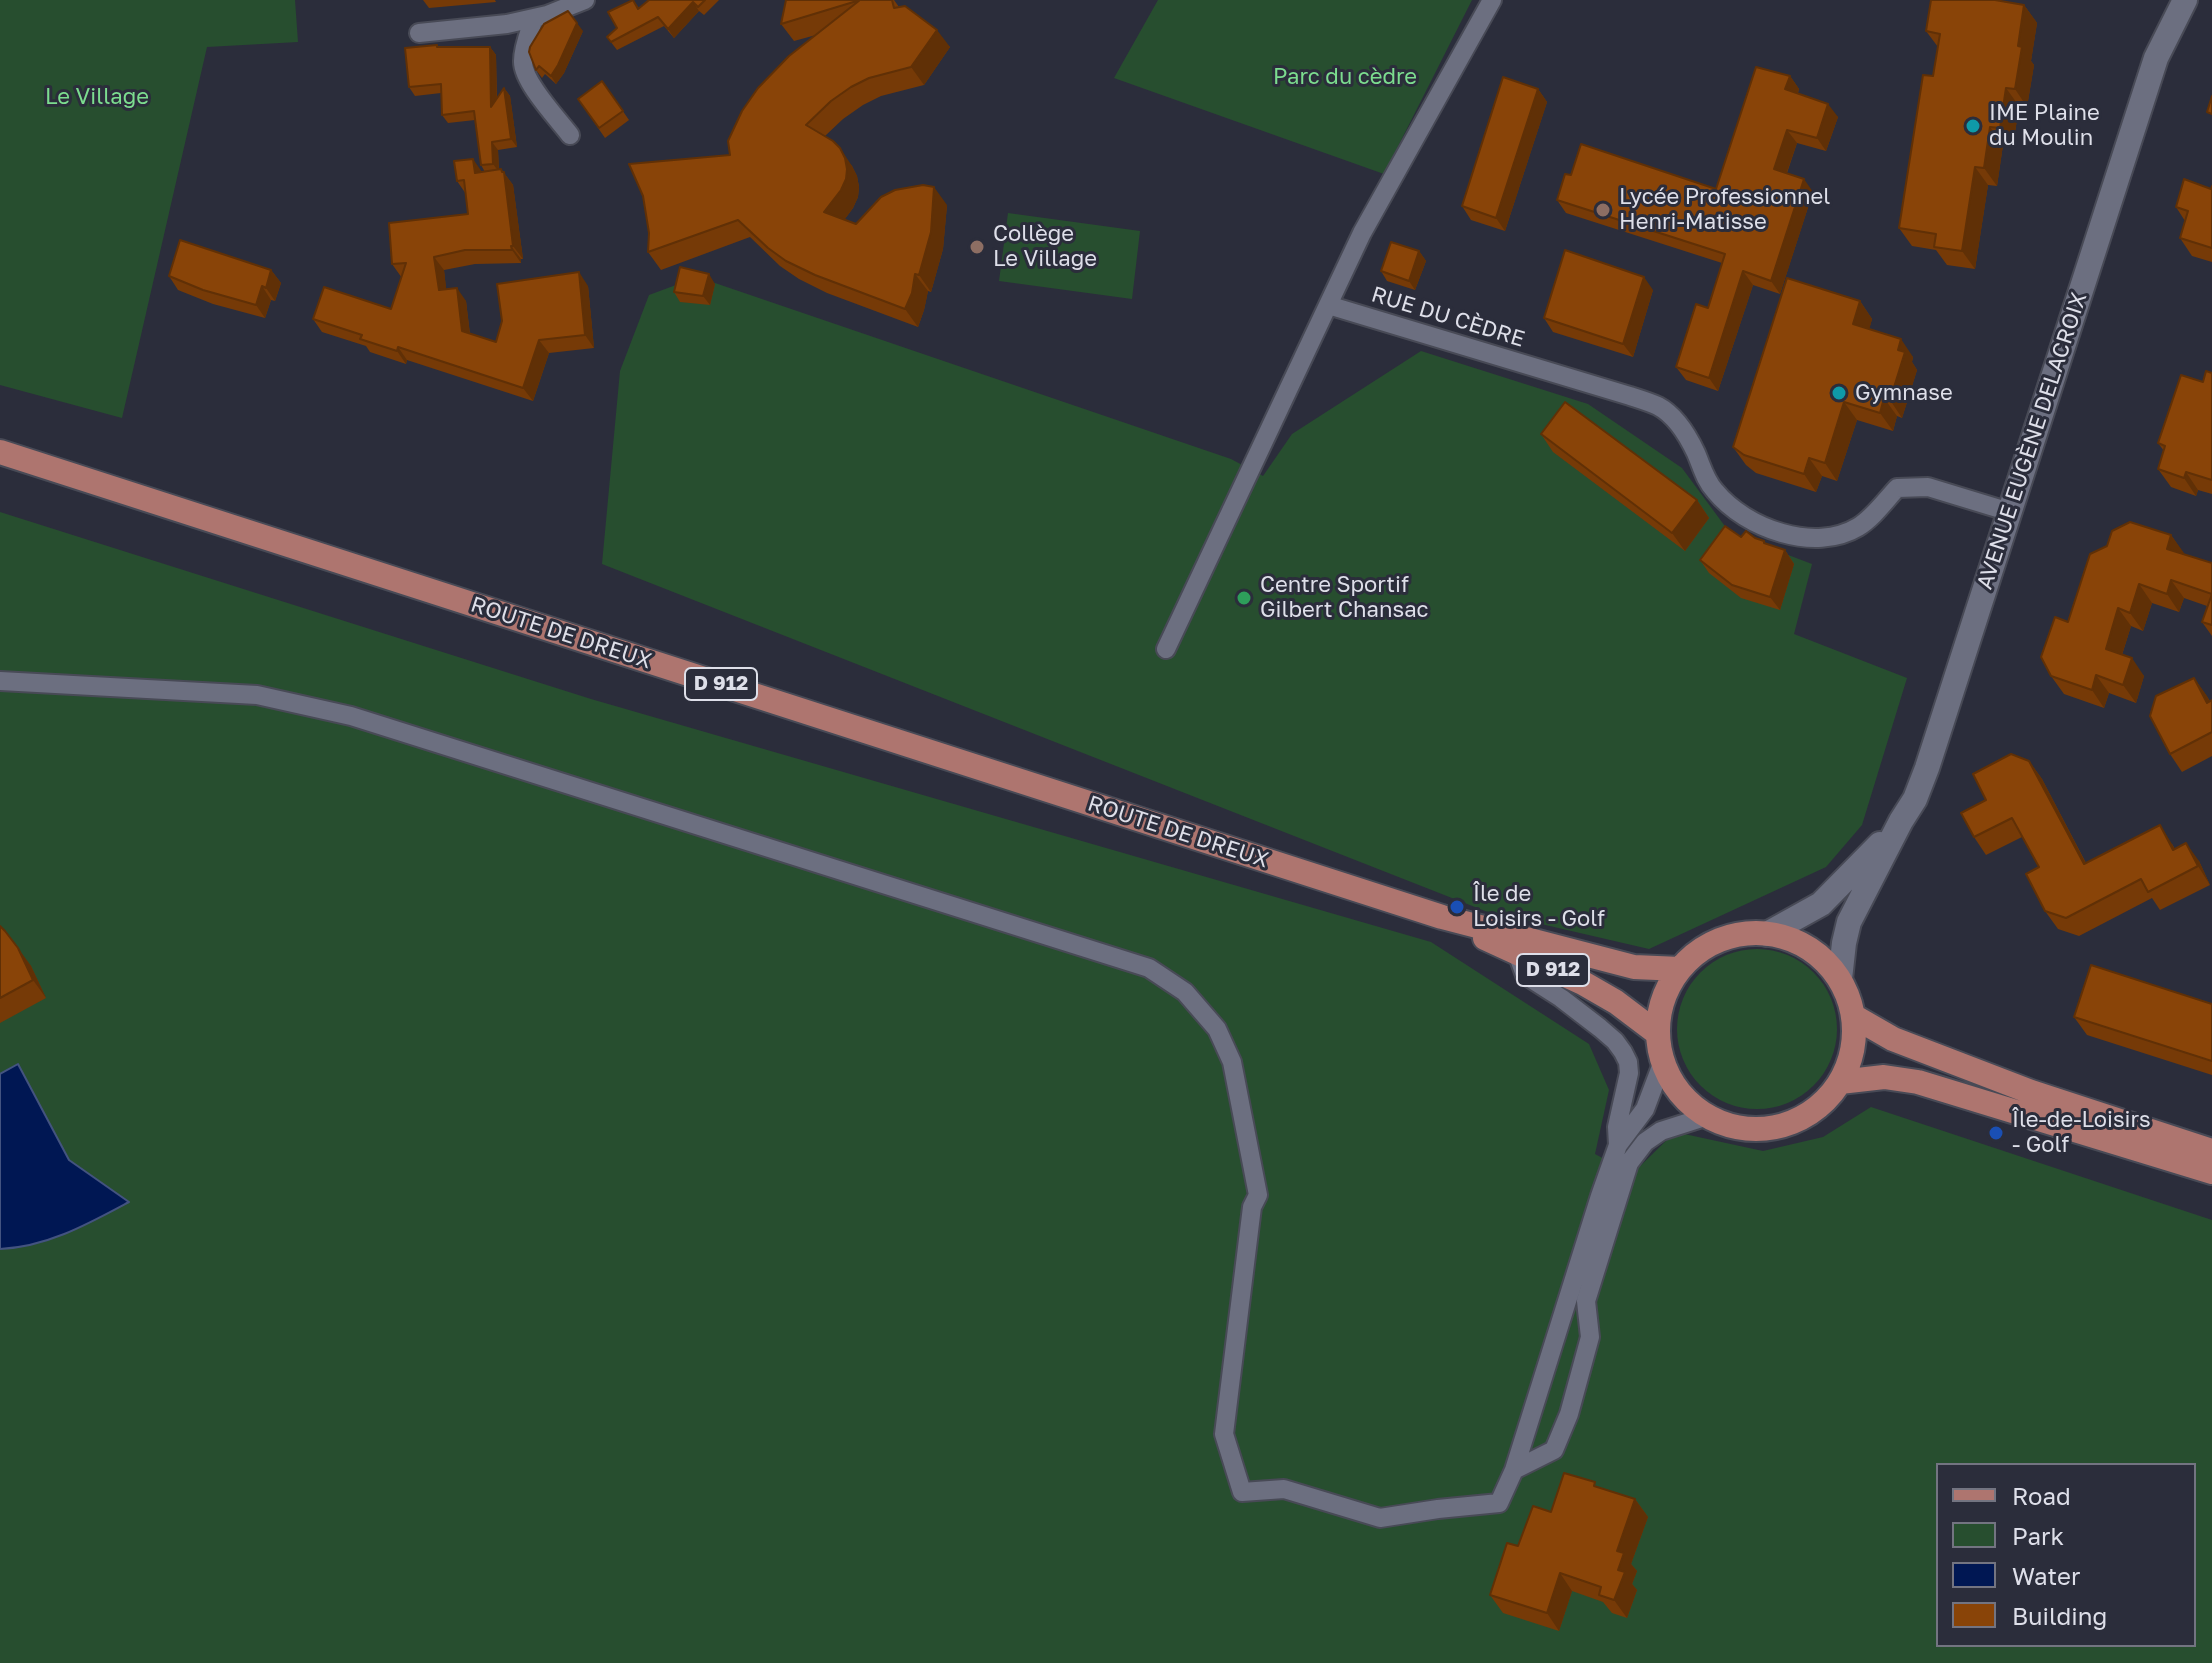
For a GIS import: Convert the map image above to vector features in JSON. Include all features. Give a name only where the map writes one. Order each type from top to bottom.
[{"type":"main road","name":"AVENUE EUGÈNE DELACROIX","points":[[2156,58],[2168,0]]},
{"type":"main road","name":"AVENUE EUGÈNE DELACROIX","points":[[1840,979],[1849,922],[1915,799],[1927,768],[2156,58],[2185,0]]},
{"type":"main road","name":"ROUTE DE DREUX","points":[[0,452],[1442,917],[1634,967],[1680,969]]},
{"type":"main road","name":"AVENUE EUGÈNE DELACROIX","points":[[1767,934],[1821,904],[1901,821]]},
{"type":"main road","name":"ROUTE DE DREUX","points":[[1442,917],[1583,983],[1616,1002],[1657,1033]]},
{"type":"main road","points":[[1767,934],[1793,941],[1817,954],[1840,979],[1853,1016],[1854,1039],[1840,1082],[1822,1104],[1799,1119],[1773,1128],[1746,1129],[1719,1122],[1688,1103],[1662,1064],[1657,1033],[1664,997],[1680,969],[1706,946],[1736,935],[1767,934]]},
{"type":"main road","points":[[1853,1016],[1893,1039],[2031,1092],[2212,1151]]},
{"type":"main road","points":[[1840,1082],[1884,1077],[1918,1082],[2212,1172]]},
{"type":"street","points":[[419,33],[507,24],[585,0]]},
{"type":"street","points":[[1166,649],[1362,233],[1492,0]]},
{"type":"street","points":[[534,18],[522,63],[529,81],[570,135]]},
{"type":"street","name":"RUE DU CÈDRE","points":[[1328,305],[1661,407],[1690,441],[1705,478],[1716,493],[1737,512],[1762,526],[1809,539],[1834,537],[1863,525],[1897,488],[1928,487],[2010,512]]},
{"type":"street","points":[[0,681],[257,695],[351,716],[1149,968],[1185,992],[1217,1029],[1232,1062],[1258,1195],[1252,1207],[1224,1434],[1242,1492],[1284,1489],[1380,1518],[1499,1503],[1514,1470],[1618,1145],[1645,1109],[1662,1064]]},
{"type":"street","points":[[1517,953],[1525,975],[1600,1028],[1623,1052],[1629,1073],[1617,1127],[1618,1145]]},
{"type":"street","points":[[1514,1470],[1554,1450],[1569,1414],[1590,1337],[1586,1301],[1629,1163],[1645,1142],[1661,1131],[1708,1116]]},
{"type":"green space","name":"Le Village","points":[[0,0],[295,0],[298,42],[207,47],[122,418],[0,385]]},
{"type":"green space","name":"Parc du cèdre","points":[[1158,0],[1472,0],[1384,174],[1114,78]]},
{"type":"green space","points":[[1008,213],[1140,231],[1132,299],[999,281]]},
{"type":"green space","name":"Centre Sportif Gilbert Chansac","points":[[695,278],[1231,459],[1263,476],[1292,434],[1421,351],[1588,404],[1682,468],[1730,533],[1812,564],[1794,634],[1907,678],[1862,825],[1826,867],[1649,949],[1485,911],[602,564],[620,371],[649,295]]},
{"type":"green space","points":[[0,512],[591,699],[1431,942],[1589,1044],[1609,1090],[1595,1154],[1632,1174],[1675,1132],[1763,1151],[1823,1137],[1871,1107],[2212,1220],[2212,1663],[0,1663]]},
{"type":"green space","points":[[1757,949],[1787,955],[1813,973],[1831,999],[1837,1029],[1831,1059],[1813,1085],[1787,1103],[1757,1109],[1727,1103],[1701,1085],[1683,1059],[1677,1029],[1683,999],[1701,973],[1727,955]]},
{"type":"water","points":[[18,1064],[69,1160],[129,1202],[51,1239],[0,1249],[0,1074]]},
{"type":"building","points":[[633,0],[638,9],[649,0],[705,0],[698,7],[693,2],[668,29],[658,17],[611,42],[607,37],[617,28],[608,12]]},
{"type":"building","points":[[786,0],[860,0],[781,24]]},
{"type":"building","points":[[860,0],[892,0],[894,8],[905,6],[937,30],[911,67],[869,78],[851,87],[806,125],[833,141],[845,158],[846,179],[824,212],[856,224],[881,197],[895,190],[923,185],[934,187],[931,232],[905,309],[786,261],[738,220],[648,252],[649,233],[643,196],[629,164],[730,155],[728,141],[742,111],[758,88],[789,56]]},
{"type":"building","name":"IME Plaine du Moulin","points":[[1931,0],[1995,0],[2024,5],[2018,46],[2022,47],[2015,89],[2006,88],[2000,128],[1990,127],[1984,168],[1975,167],[1962,251],[1934,247],[1936,234],[1899,228],[1923,75],[1933,76],[1940,34],[1926,31]]},
{"type":"building","points":[[568,11],[577,23],[551,76],[539,66],[536,70],[530,47],[544,24]]},
{"type":"building","points":[[437,45],[490,47],[491,107],[504,88],[511,139],[492,142],[493,164],[481,165],[474,111],[442,115],[441,84],[409,87],[405,48]]},
{"type":"building","points":[[1756,67],[1790,76],[1785,89],[1828,104],[1817,138],[1787,130],[1774,169],[1804,179],[1771,281],[1743,271],[1709,378],[1676,367],[1696,304],[1708,308],[1725,254],[1557,200],[1565,174],[1571,175],[1581,144],[1716,189]]},
{"type":"building","points":[[1503,77],[1538,89],[1496,218],[1462,206]]},
{"type":"building","points":[[602,81],[623,111],[599,128],[578,99]]},
{"type":"building","points":[[2212,96],[2212,114],[2207,112]]},
{"type":"building","points":[[473,159],[475,173],[501,169],[504,172],[513,246],[512,250],[465,250],[434,257],[439,290],[457,288],[462,331],[496,342],[502,321],[497,284],[579,272],[585,335],[539,340],[523,388],[398,347],[397,351],[360,339],[362,335],[313,319],[324,287],[391,309],[406,263],[392,264],[389,223],[468,214],[464,180],[457,181],[454,161]]},
{"type":"building","points":[[2184,179],[2211,189],[2212,186],[2212,248],[2180,238],[2188,211],[2176,207]]},
{"type":"building","points":[[180,240],[271,270],[266,288],[262,286],[256,305],[203,290],[169,276]]},
{"type":"building","points":[[1391,242],[1419,251],[1409,281],[1381,271]]},
{"type":"building","points":[[1565,250],[1644,277],[1623,344],[1544,318]]},
{"type":"building","points":[[680,267],[709,274],[703,296],[674,292]]},
{"type":"building","name":"Gymnase","points":[[1787,278],[1860,301],[1853,324],[1901,339],[1898,350],[1905,352],[1890,400],[1884,398],[1880,413],[1844,402],[1825,463],[1809,458],[1804,474],[1744,455],[1733,447]]},
{"type":"building","points":[[2206,371],[2212,373],[2212,480],[2186,472],[2184,478],[2158,469],[2165,446],[2158,443],[2181,375],[2203,382]]},
{"type":"building","points":[[1565,402],[1697,500],[1672,533],[1541,434]]},
{"type":"building","points":[[2130,522],[2171,535],[2167,549],[2212,563],[2212,594],[2171,580],[2167,594],[2139,584],[2130,613],[2118,608],[2106,649],[2132,658],[2123,685],[2096,675],[2092,690],[2051,676],[2041,657],[2055,617],[2068,622],[2090,554],[2107,546],[2112,531]]},
{"type":"building","points":[[1725,526],[1741,537],[1746,531],[1764,543],[1785,550],[1770,597],[1732,585],[1700,560]]},
{"type":"building","points":[[2212,594],[2212,625],[2202,622]]},
{"type":"building","points":[[2194,678],[2207,703],[2212,700],[2212,732],[2170,754],[2150,716],[2156,696]]},
{"type":"building","points":[[2011,754],[2029,761],[2084,864],[2160,825],[2173,850],[2186,843],[2198,866],[2148,892],[2141,879],[2066,918],[2045,911],[2026,874],[2039,867],[2012,818],[1974,837],[1961,813],[1986,800],[1973,774]]},
{"type":"building","points":[[0,926],[18,948],[33,980],[0,998]]},
{"type":"building","points":[[2091,965],[2212,1004],[2212,1061],[2074,1017]]},
{"type":"building","points":[[1564,1473],[1635,1499],[1617,1551],[1624,1553],[1618,1570],[1625,1572],[1614,1600],[1599,1595],[1601,1587],[1560,1573],[1547,1613],[1490,1595],[1507,1543],[1518,1546],[1533,1506],[1551,1512]]},
{"type":"place","name":"IME Plaine du Moulin","points":[[1973,126]]},
{"type":"place","name":"Lycée Professionnel Henri-Matisse","points":[[1603,210]]},
{"type":"place","name":"Collège Le Village","points":[[977,247]]},
{"type":"place","name":"Gymnase","points":[[1839,393]]},
{"type":"place","name":"Centre Sportif Gilbert Chansac","points":[[1244,598]]},
{"type":"place","name":"Île de Loisirs - Golf","points":[[1457,907]]},
{"type":"place","name":"Île-de-Loisirs - Golf","points":[[1996,1133]]}]
